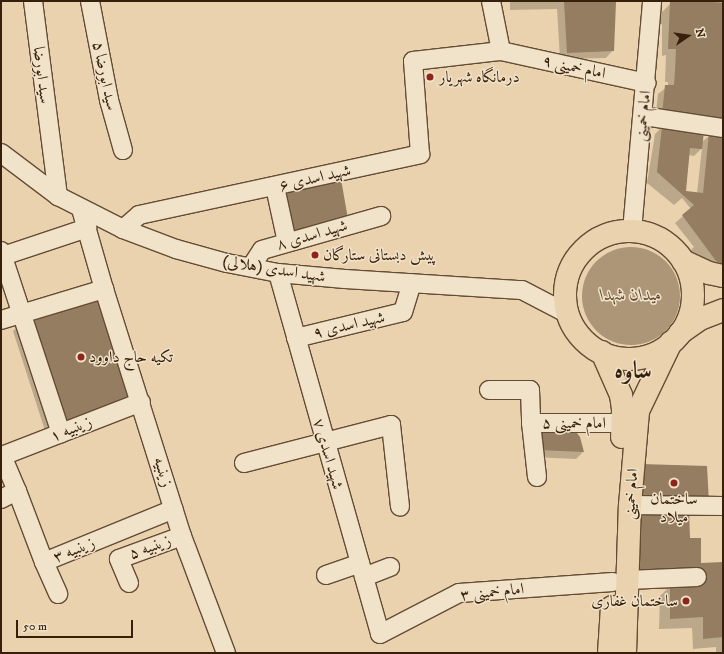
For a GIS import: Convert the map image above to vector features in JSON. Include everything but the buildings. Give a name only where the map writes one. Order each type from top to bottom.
[{"type":"main road","points":[[676,338],[690,314],[692,292],[683,261],[675,250],[658,238],[632,231],[602,237],[578,256],[566,284],[568,314],[581,337],[602,352],[617,358],[634,358],[658,352],[676,338],[700,319],[723,310]]},
{"type":"main road","points":[[683,261],[709,273],[723,276]]},
{"type":"main road","name":"امام خمینی","points":[[609,653],[630,505],[638,411],[676,338]]},
{"type":"main road","name":"امام خمینی","points":[[602,352],[614,376],[621,395],[623,423],[620,581],[625,653]]},
{"type":"street","name":"سید ابورضا","points":[[33,1],[58,196]]},
{"type":"street","name":"سید ابورضا ۵","points":[[90,1],[109,100],[123,150]]},
{"type":"street","points":[[491,1],[501,51]]},
{"type":"street","name":"امام خمینی","points":[[632,231],[647,84],[652,1]]},
{"type":"street","name":"امام خمینی ۹","points":[[413,61],[501,51],[647,84]]},
{"type":"street","name":"شهید اسدی ۶","points":[[123,229],[139,214],[275,187],[420,154],[413,61]]},
{"type":"street","points":[[643,116],[723,128]]},
{"type":"street","name":"شهید اسدی (هلالی)","points":[[1,153],[58,196],[81,209],[123,229],[176,249],[278,273],[522,290],[568,314]]},
{"type":"street","points":[[275,187],[287,242]]},
{"type":"street","name":"زینبیه","points":[[81,209],[104,289],[141,402],[182,536],[226,653]]},
{"type":"street","name":"شهید اسدی ۸","points":[[252,267],[262,250],[381,216]]},
{"type":"street","points":[[61,433],[2,253],[87,228]]},
{"type":"street","name":"شهید اسدی ۷","points":[[278,273],[380,634]]},
{"type":"street","name":"شهید اسدی ۹","points":[[296,338],[403,312],[412,283]]},
{"type":"street","points":[[1,320],[104,289]]},
{"type":"street","points":[[489,390],[530,390],[531,424]]},
{"type":"street","name":"زینبیه ۱","points":[[2,456],[141,402]]},
{"type":"street","name":"امام خمینی ۵","points":[[537,477],[531,424],[623,423]]},
{"type":"street","points":[[244,463],[391,424],[400,507]]},
{"type":"street","name":"زینبیه ۳","points":[[2,456],[9,495],[44,562],[174,509]]},
{"type":"street","points":[[630,505],[723,506]]},
{"type":"street","name":"زینبیه ۵","points":[[129,583],[119,559],[182,536]]},
{"type":"street","points":[[44,562],[58,594]]},
{"type":"street","points":[[326,575],[390,567]]},
{"type":"street","name":"امام خمینی ۳","points":[[380,634],[460,593],[697,577]]},
{"type":"water","name":"میدان شهدا","points":[[631,247],[650,251],[665,262],[676,277],[680,296],[676,315],[665,330],[650,341],[631,345],[612,341],[597,330],[586,315],[582,296],[586,277],[597,262],[612,251]]},
{"type":"place","name":"درمانگاه شهریار","points":[[430,77]]},
{"type":"place","name":"پیش دبستانی ستارگان","points":[[315,255]]},
{"type":"place","name":"تکیه حاج داوود","points":[[81,357]]},
{"type":"place","name":"ساختمان میلاد","points":[[674,483]]},
{"type":"place","name":"ساختمان غفاری","points":[[686,601]]},
{"type":"district","name":"ساوه","points":[[633,372]]}]
